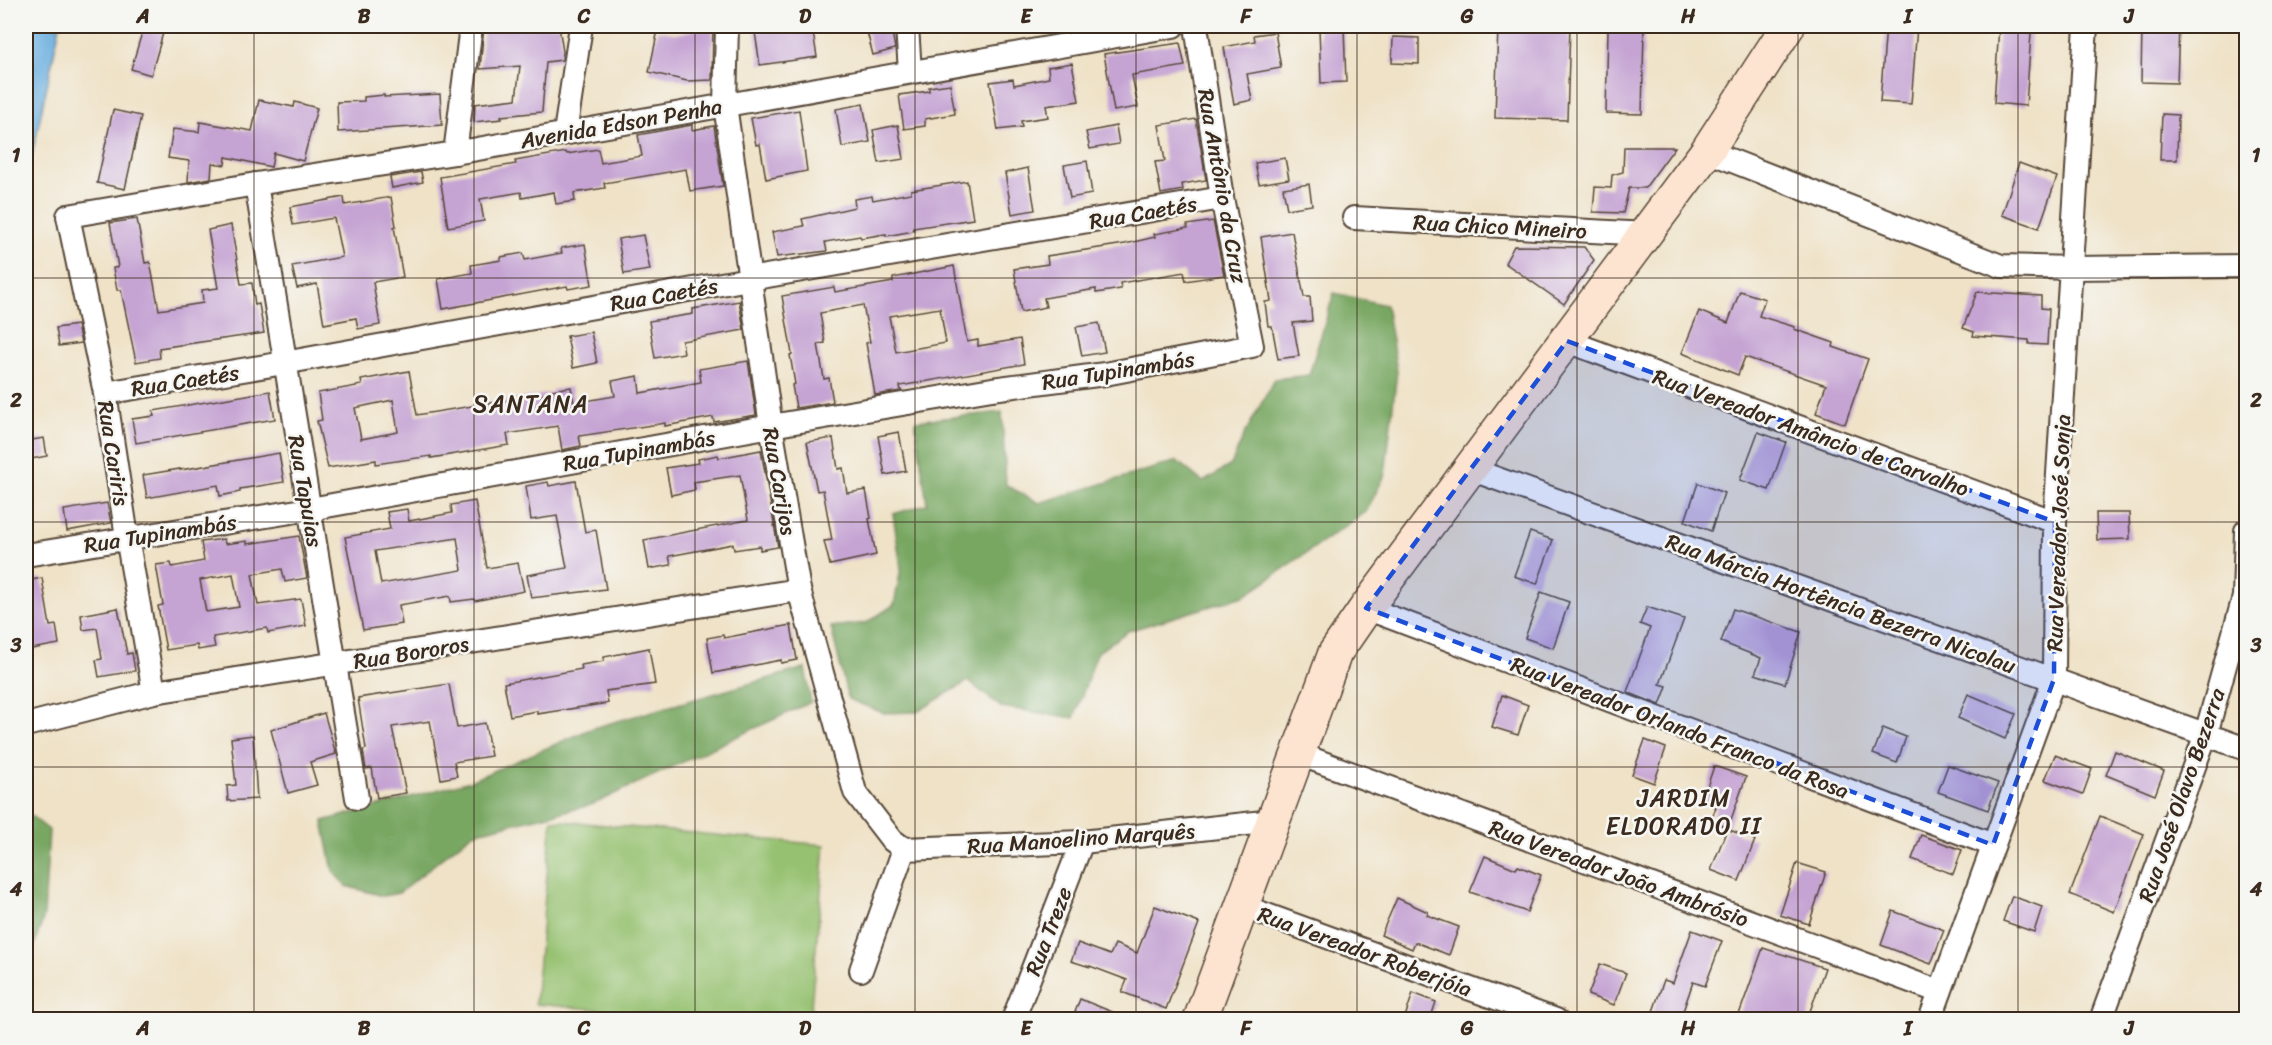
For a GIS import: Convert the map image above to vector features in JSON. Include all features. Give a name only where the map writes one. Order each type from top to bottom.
[{"type":"street","points":[[455,153],[471,26]]},
{"type":"street","points":[[566,133],[581,26]]},
{"type":"street","name":"Rua Carijos","points":[[727,26],[725,105],[771,426],[799,590],[855,792],[898,845]]},
{"type":"street","points":[[907,26],[910,72]]},
{"type":"street","name":"Avenida Edson Penha","points":[[68,216],[455,153],[1173,26]]},
{"type":"street","name":"Rua Antônio da Cruz","points":[[1196,26],[1222,198],[1252,346]]},
{"type":"street","points":[[1200,1020],[1335,653],[1366,608],[1707,152],[1788,26]]},
{"type":"street","name":"Rua Vereador José Sonja","points":[[1930,1020],[2054,679],[2055,522],[2086,26]]},
{"type":"street","points":[[1707,152],[2001,266],[2072,268],[2247,266]]},
{"type":"street","name":"Rua Tapuias","points":[[256,184],[357,798]]},
{"type":"street","name":"Rua Caetés","points":[[105,393],[1222,198]]},
{"type":"street","name":"Rua Cariris","points":[[68,216],[105,393],[154,692]]},
{"type":"street","name":"Rua Chico Mineiro","points":[[1354,218],[1647,234]]},
{"type":"street","name":"Rua Vereador Amâncio de Carvalho","points":[[1567,341],[2055,522]]},
{"type":"street","name":"Rua Tupinambás","points":[[26,555],[310,509],[771,426],[992,389],[1105,374],[1252,346]]},
{"type":"street","name":"Rua Márcia Hortência Bezerra Nicolau","points":[[1470,469],[2247,749]]},
{"type":"street","name":"Rua José Olavo Bezerra","points":[[2101,1020],[2206,734],[2244,597],[2247,531]]},
{"type":"street","name":"Rua Bororos","points":[[26,725],[154,692],[799,590]]},
{"type":"street","name":"Rua Vereador Orlando Franco da Rosa","points":[[1366,608],[1993,845]]},
{"type":"street","name":"Rua Vereador João Ambrósio","points":[[1299,754],[1940,992]]},
{"type":"street","name":"Rua Manoelino Marquês","points":[[898,845],[1082,842],[1274,821]]},
{"type":"street","name":"Rua Treze","points":[[1013,1020],[1082,842]]},
{"type":"street","points":[[861,970],[898,845]]},
{"type":"street","name":"Rua Vereador Roberjóia","points":[[1242,906],[1556,1020]]},
{"type":"highlighted area","points":[[1567,341],[2055,522],[2054,679],[1993,845],[1366,608]]},
{"type":"green space","points":[[1334,293],[1386,305],[1397,371],[1385,475],[1366,512],[1244,596],[1128,631],[1097,653],[1074,718],[1001,707],[968,681],[917,712],[883,713],[848,699],[831,627],[866,623],[894,605],[901,568],[893,514],[927,504],[915,421],[1002,412],[1006,485],[1039,503],[1177,461],[1203,482],[1231,465],[1245,433],[1275,379],[1309,375]]},
{"type":"green space","points":[[805,668],[811,702],[591,805],[473,833],[399,893],[383,896],[346,886],[333,871],[323,821],[470,781],[593,728]]},
{"type":"green space","points":[[26,812],[49,830],[44,916],[26,969]]},
{"type":"green space","points":[[552,820],[825,845],[810,1019],[706,1019],[535,1004]]},
{"type":"water","points":[[28,26],[60,26],[26,183],[26,35]]},
{"type":"building","points":[[144,26],[165,26],[151,75],[131,69]]},
{"type":"building","points":[[484,26],[559,26],[562,60],[546,62],[542,112],[501,116],[502,119],[474,122],[475,104],[516,99],[520,66],[480,69]]},
{"type":"building","points":[[713,26],[712,80],[687,81],[649,72],[658,30],[677,34]]},
{"type":"building","points":[[791,26],[812,26],[817,57],[760,65],[755,32]]},
{"type":"building","points":[[891,26],[895,49],[873,55],[866,28]]},
{"type":"building","points":[[1498,26],[1570,26],[1567,120],[1495,118]]},
{"type":"building","points":[[1886,26],[1917,26],[1911,104],[1880,102]]},
{"type":"building","points":[[1999,26],[2018,26],[2018,32],[2031,33],[2026,106],[1994,103]]},
{"type":"building","points":[[2142,26],[2179,26],[2177,83],[2141,82]]},
{"type":"building","points":[[1344,27],[1346,82],[1321,83],[1319,28]]},
{"type":"building","points":[[1608,29],[1644,30],[1642,114],[1606,113]]},
{"type":"building","points":[[1275,32],[1281,68],[1247,74],[1252,100],[1234,104],[1224,47],[1255,41],[1254,35]]},
{"type":"building","points":[[1393,37],[1419,38],[1419,64],[1392,63]]},
{"type":"building","points":[[1180,43],[1185,66],[1132,75],[1138,107],[1114,111],[1104,54]]},
{"type":"building","points":[[1072,63],[1079,101],[1046,106],[1048,117],[1021,121],[1022,127],[998,130],[990,82],[1013,79],[1014,85],[1049,78],[1048,67]]},
{"type":"building","points":[[950,84],[955,114],[925,119],[925,126],[904,129],[899,95],[929,91],[929,87]]},
{"type":"building","points":[[440,94],[442,125],[338,132],[337,102],[364,101],[364,97],[384,95],[384,97]]},
{"type":"building","points":[[259,100],[294,107],[295,102],[317,108],[303,161],[274,153],[271,167],[226,157],[225,165],[212,163],[211,178],[188,182],[189,161],[168,158],[173,129],[199,132],[200,122],[252,131]]},
{"type":"building","points":[[863,104],[870,142],[842,147],[836,109]]},
{"type":"building","points":[[113,110],[141,116],[125,189],[97,183]]},
{"type":"building","points":[[799,110],[807,171],[766,179],[760,144],[756,145],[751,118]]},
{"type":"building","points":[[2162,114],[2178,115],[2177,160],[2160,160]]},
{"type":"building","points":[[1196,119],[1206,180],[1182,184],[1183,190],[1161,194],[1155,162],[1165,161],[1159,125]]},
{"type":"building","points":[[692,125],[692,130],[714,126],[723,186],[690,191],[686,169],[604,183],[605,188],[574,193],[575,201],[556,204],[554,192],[522,198],[521,192],[480,199],[484,221],[448,227],[440,177],[516,164],[515,161],[566,152],[567,154],[598,149],[601,163],[642,156],[638,135]]},
{"type":"building","points":[[898,125],[904,159],[879,163],[873,130]]},
{"type":"building","points":[[1116,126],[1119,144],[1090,149],[1086,132]]},
{"type":"building","points":[[1624,147],[1675,147],[1645,188],[1629,188],[1623,213],[1593,212],[1595,187],[1611,188],[1612,175],[1623,172]]},
{"type":"building","points":[[1285,158],[1289,179],[1259,184],[1255,163]]},
{"type":"building","points":[[1087,161],[1092,194],[1070,198],[1064,165]]},
{"type":"building","points":[[2019,163],[2057,177],[2039,228],[2002,215]]},
{"type":"building","points":[[1028,168],[1035,210],[1012,214],[1005,173]]},
{"type":"building","points":[[421,172],[423,182],[392,188],[390,177]]},
{"type":"building","points":[[967,181],[973,219],[913,228],[914,231],[886,236],[886,234],[861,238],[860,236],[825,242],[827,251],[777,257],[772,232],[804,226],[802,219],[855,207],[854,199],[872,196],[873,200],[911,193],[911,190]]},
{"type":"building","points":[[1309,184],[1312,205],[1287,209],[1283,188]]},
{"type":"building","points":[[344,197],[345,205],[391,197],[403,277],[373,282],[380,325],[358,329],[356,318],[324,324],[317,284],[297,288],[292,266],[342,257],[334,218],[293,225],[290,207]]},
{"type":"building","points":[[137,219],[145,263],[150,262],[159,310],[203,303],[202,290],[218,288],[208,230],[231,225],[241,284],[252,283],[255,305],[259,304],[264,333],[159,348],[160,358],[136,362],[121,290],[117,290],[113,268],[118,267],[110,223]]},
{"type":"building","points":[[1213,221],[1224,275],[1186,281],[1184,272],[1120,283],[1121,289],[1096,293],[1096,289],[1044,298],[1046,307],[1021,312],[1014,269],[1048,264],[1047,256],[1125,244],[1155,237],[1154,234],[1188,228],[1187,225]]},
{"type":"building","points":[[1292,232],[1304,297],[1310,297],[1312,321],[1293,323],[1299,356],[1278,359],[1272,326],[1268,326],[1265,302],[1271,301],[1261,237]]},
{"type":"building","points":[[643,235],[650,270],[624,274],[618,239]]},
{"type":"building","points":[[585,244],[592,285],[568,289],[567,286],[443,309],[438,279],[472,273],[471,265],[501,260],[501,257],[523,253],[525,260],[562,253],[561,248]]},
{"type":"building","points":[[1514,246],[1584,247],[1594,260],[1564,304],[1505,263]]},
{"type":"building","points":[[954,266],[967,342],[978,340],[978,346],[1020,339],[1024,364],[900,386],[901,391],[875,395],[866,343],[870,342],[863,305],[820,313],[825,343],[818,344],[824,379],[829,378],[833,402],[796,408],[792,385],[795,384],[790,355],[792,354],[782,296],[834,287],[835,292],[893,282],[893,278]],"holes":[[[940,308],[946,343],[896,352],[889,316]]]},
{"type":"building","points":[[1740,291],[1765,299],[1759,316],[1795,327],[1794,329],[1834,343],[1833,347],[1868,359],[1845,424],[1816,413],[1826,385],[1745,357],[1738,375],[1682,353],[1699,311],[1728,323]]},
{"type":"building","points":[[1977,292],[2041,296],[2041,308],[2049,309],[2047,345],[2029,344],[2029,340],[1973,336],[1974,332],[1963,328]]},
{"type":"building","points":[[739,301],[744,330],[682,341],[684,353],[655,358],[649,321],[693,314],[693,309]]},
{"type":"building","points":[[1099,323],[1105,352],[1082,356],[1076,327]]},
{"type":"building","points":[[77,325],[81,343],[59,346],[56,328]]},
{"type":"building","points":[[591,332],[597,363],[573,368],[567,336]]},
{"type":"building","points":[[748,361],[756,415],[714,422],[713,417],[665,426],[665,423],[579,436],[581,446],[562,450],[558,426],[507,434],[509,445],[431,458],[431,456],[376,464],[376,460],[328,468],[317,421],[322,420],[318,393],[362,385],[361,380],[409,371],[417,415],[552,393],[552,390],[571,387],[574,403],[615,396],[612,381],[638,376],[640,393],[701,382],[699,369]],"holes":[[[393,400],[398,432],[361,439],[355,408]]]},
{"type":"building","points":[[270,391],[275,419],[136,443],[132,419],[154,416],[153,411]]},
{"type":"building","points":[[899,432],[906,471],[885,475],[878,436]]},
{"type":"building","points":[[1758,432],[1786,442],[1769,490],[1740,480]]},
{"type":"building","points":[[44,438],[47,456],[26,460],[26,441]]},
{"type":"building","points":[[833,438],[838,469],[843,468],[847,493],[866,490],[876,555],[830,565],[824,541],[832,540],[823,490],[817,491],[807,442]]},
{"type":"building","points":[[761,450],[778,547],[760,550],[760,546],[734,550],[733,544],[669,556],[671,565],[649,569],[644,540],[748,520],[740,475],[694,482],[695,490],[671,495],[666,468],[699,463],[698,459],[718,455],[719,458]]},
{"type":"building","points":[[279,453],[284,482],[240,489],[240,492],[220,496],[218,485],[147,498],[143,475]]},
{"type":"building","points":[[576,481],[585,532],[596,530],[606,589],[531,598],[527,575],[567,568],[557,516],[531,520],[526,486],[548,482],[549,486]]},
{"type":"building","points":[[1698,483],[1724,493],[1711,531],[1685,521]]},
{"type":"building","points":[[475,501],[487,568],[518,563],[524,591],[475,601],[474,599],[451,602],[450,596],[399,605],[402,624],[363,630],[345,537],[390,529],[387,512],[407,509],[409,521],[452,513],[451,505]],"holes":[[[457,538],[462,570],[381,584],[375,551]]]},
{"type":"building","points":[[107,503],[111,523],[67,531],[64,510]]},
{"type":"building","points":[[2096,513],[2129,513],[2130,539],[2097,540]]},
{"type":"building","points":[[1530,532],[1553,540],[1537,584],[1514,576]]},
{"type":"building","points":[[299,536],[307,578],[285,582],[282,569],[252,574],[258,605],[301,599],[306,626],[268,633],[267,628],[213,637],[215,647],[198,650],[197,645],[166,650],[158,606],[163,605],[156,565],[171,563],[172,567],[204,561],[201,542],[224,539],[225,544],[247,541],[247,544]],"holes":[[[233,574],[239,607],[206,612],[200,580]]]},
{"type":"building","points":[[42,578],[50,626],[56,625],[59,644],[26,650],[26,581]]},
{"type":"building","points":[[1541,592],[1569,602],[1553,648],[1525,638]]},
{"type":"building","points":[[1647,607],[1684,619],[1660,684],[1667,686],[1660,705],[1627,692],[1650,628],[1640,624]]},
{"type":"building","points":[[118,608],[127,654],[132,653],[135,671],[99,677],[96,660],[102,659],[97,628],[83,630],[81,615]]},
{"type":"building","points":[[1733,609],[1801,632],[1785,684],[1755,674],[1761,658],[1721,642]]},
{"type":"building","points":[[791,625],[797,660],[781,663],[781,660],[713,673],[707,638],[723,635],[724,638]]},
{"type":"building","points":[[649,648],[655,684],[606,691],[608,703],[510,716],[504,683],[582,669],[581,665],[604,661],[604,657]]},
{"type":"building","points":[[449,684],[457,728],[485,723],[491,756],[454,762],[457,776],[441,779],[430,721],[392,727],[406,793],[377,798],[372,768],[366,769],[363,750],[366,749],[358,698]]},
{"type":"building","points":[[1968,694],[2016,714],[2005,739],[1958,718]]},
{"type":"building","points":[[1502,695],[1528,705],[1518,735],[1492,727]]},
{"type":"building","points":[[324,713],[336,754],[310,762],[317,785],[288,793],[271,730]]},
{"type":"building","points":[[1883,728],[1906,737],[1897,763],[1873,754]]},
{"type":"building","points":[[253,735],[257,799],[228,801],[227,786],[236,785],[231,738]]},
{"type":"building","points":[[1645,740],[1666,748],[1654,783],[1632,775]]},
{"type":"building","points":[[2115,751],[2164,771],[2155,795],[2106,775]]},
{"type":"building","points":[[2055,755],[2092,769],[2083,794],[2045,780]]},
{"type":"building","points":[[1948,765],[1998,783],[1988,810],[1938,792]]},
{"type":"building","points":[[1714,766],[1746,777],[1728,828],[1711,821],[1716,807],[1702,802]]},
{"type":"building","points":[[2100,816],[2144,834],[2114,912],[2070,894]]},
{"type":"building","points":[[1727,829],[1755,840],[1739,881],[1711,870]]},
{"type":"building","points":[[1921,835],[1962,850],[1953,874],[1912,859]]},
{"type":"building","points":[[1485,856],[1516,869],[1518,866],[1541,875],[1527,912],[1470,892]]},
{"type":"building","points":[[1797,863],[1826,872],[1809,924],[1780,915]]},
{"type":"building","points":[[2012,896],[2042,907],[2034,932],[2003,921]]},
{"type":"building","points":[[1397,898],[1428,912],[1427,915],[1459,927],[1449,955],[1415,942],[1412,949],[1381,935]]},
{"type":"building","points":[[1155,906],[1199,923],[1166,1009],[1122,992],[1127,980],[1071,961],[1078,943],[1110,955],[1115,944],[1137,953]]},
{"type":"building","points":[[1893,911],[1944,930],[1931,964],[1881,945]]},
{"type":"building","points":[[1692,930],[1722,941],[1705,986],[1693,982],[1680,1020],[1650,1020],[1664,980],[1673,983]]},
{"type":"building","points":[[1763,948],[1825,968],[1807,1020],[1737,1020]]},
{"type":"building","points":[[1600,964],[1626,973],[1614,1005],[1588,995]]},
{"type":"building","points":[[1413,993],[1436,1002],[1430,1020],[1404,1020]]},
{"type":"building","points":[[1080,999],[1130,1019],[1130,1020],[1072,1020]]},
{"type":"district","name":"SANTANA","points":[[531,404]]},
{"type":"district","name":"JARDIM ELDORADO II","points":[[1684,812]]}]
